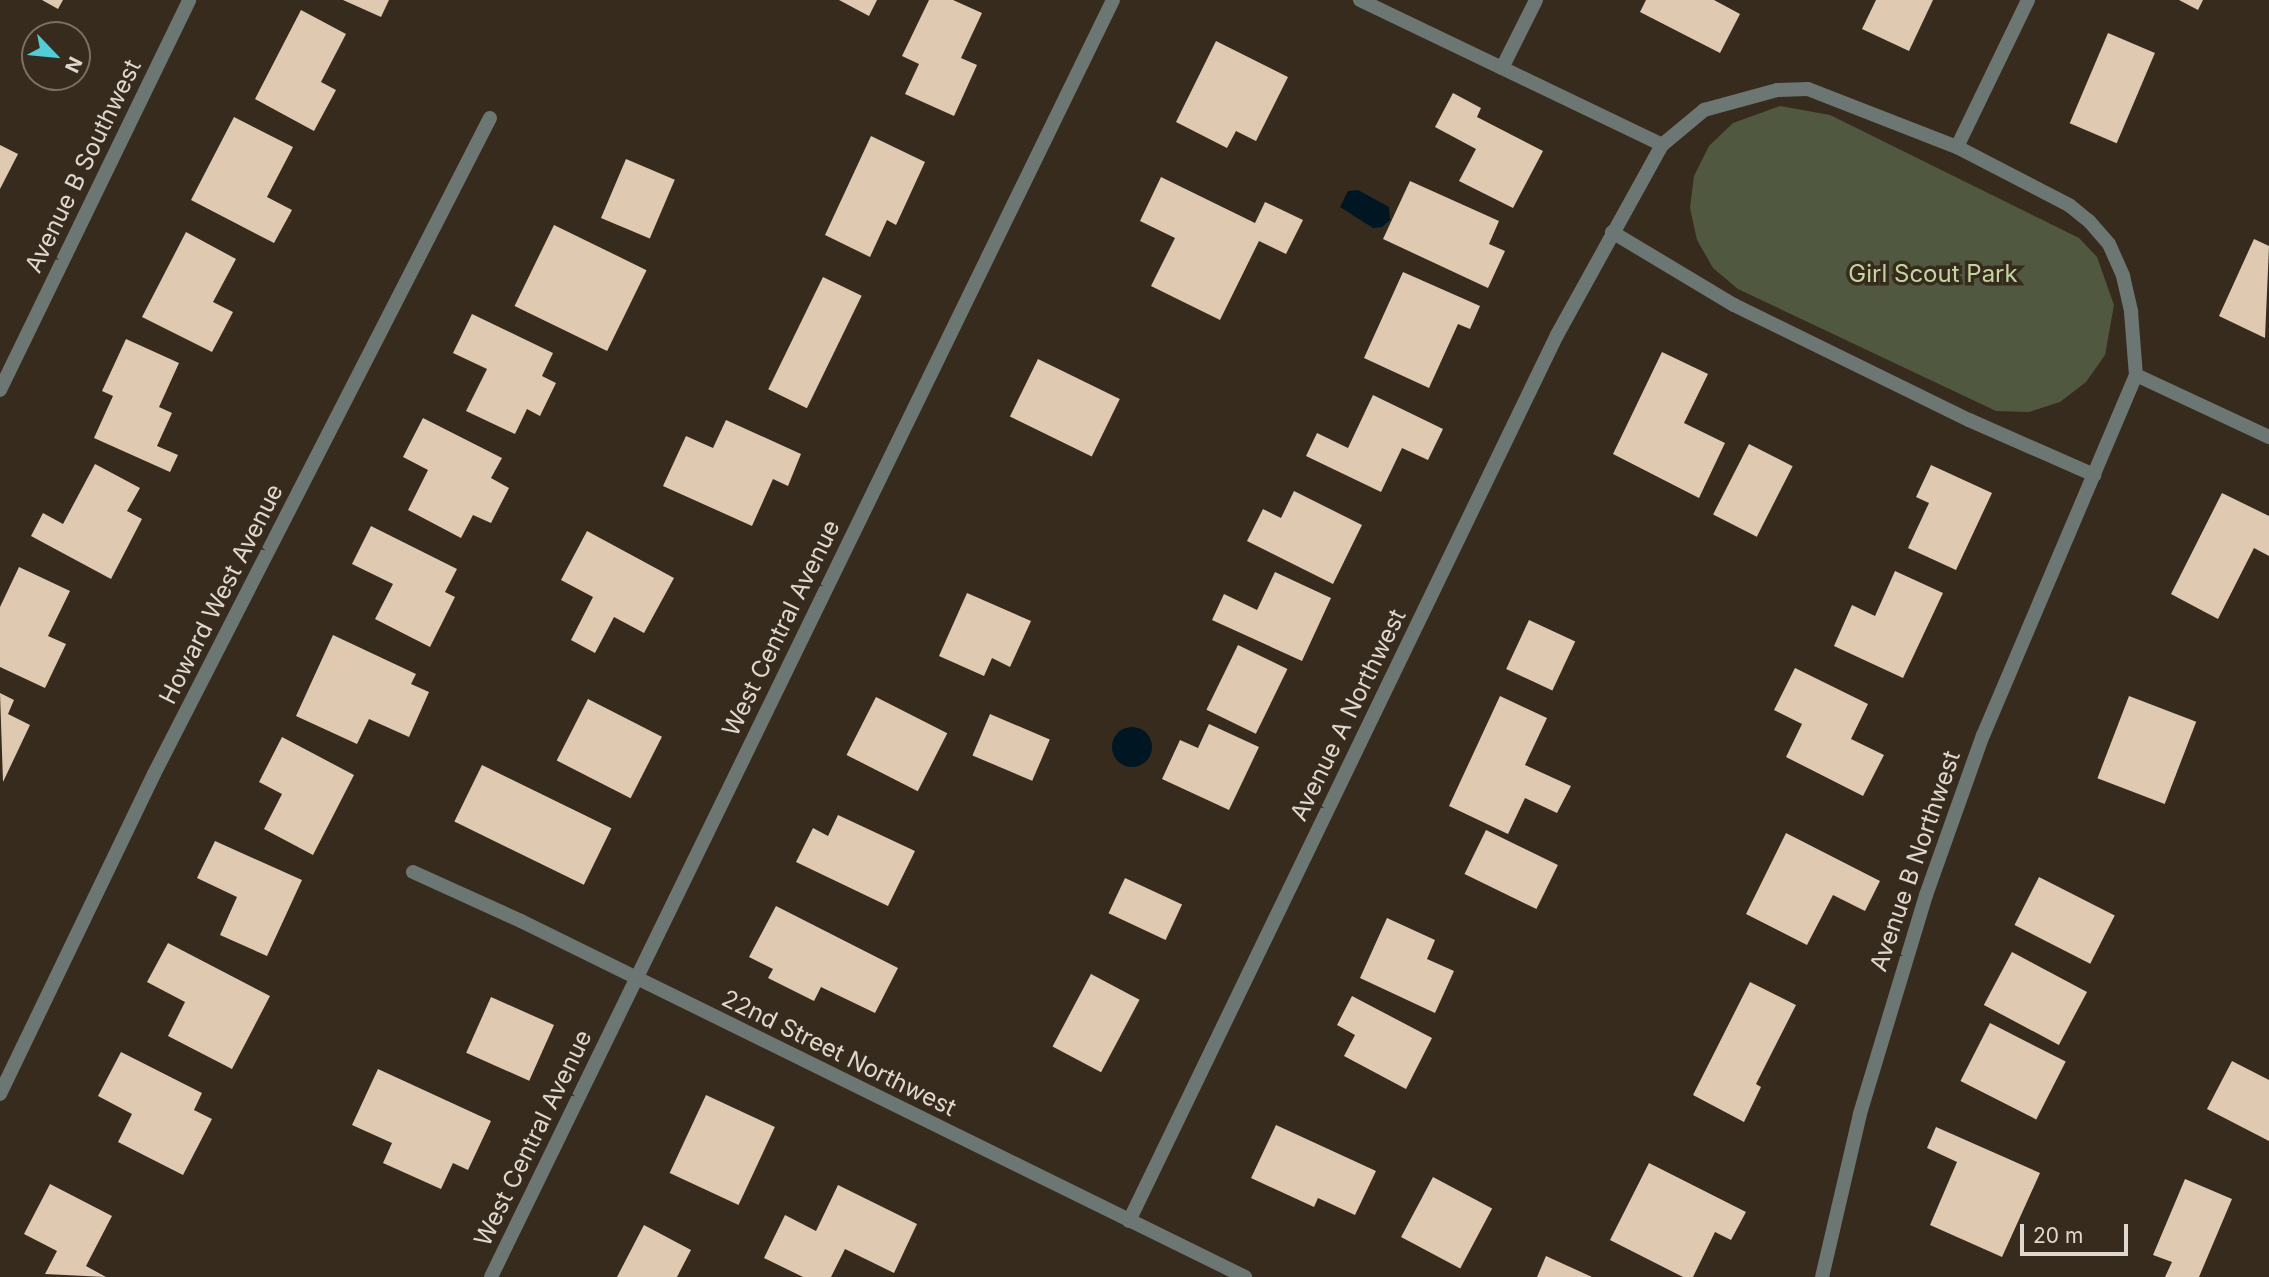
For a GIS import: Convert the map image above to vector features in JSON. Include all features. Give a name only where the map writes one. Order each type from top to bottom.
[{"type":"street","name":"Avenue B Southwest","points":[[0,390],[189,0]]},
{"type":"street","name":"West Central Avenue","points":[[491,1277],[1113,0]]},
{"type":"street","points":[[1360,0],[1662,145],[1704,110],[1777,90],[1808,89],[1957,146],[2069,205],[2109,244],[2131,312],[2136,376],[2269,437]]},
{"type":"street","points":[[1502,68],[1536,0]]},
{"type":"street","points":[[1957,146],[2028,0]]},
{"type":"street","name":"Howard West Avenue","points":[[0,1094],[154,774],[490,118]]},
{"type":"street","name":"Avenue A Northwest","points":[[1129,1221],[1557,335],[1662,145]]},
{"type":"street","points":[[1612,232],[1734,305],[1969,420],[2095,475]]},
{"type":"street","name":"Avenue B Northwest","points":[[1822,1277],[1860,1115],[1926,895],[1983,735],[2136,376]]},
{"type":"street","name":"22nd Street Northwest","points":[[412,872],[1245,1277]]},
{"type":"green space","name":"Girl Scout Park","points":[[1780,106],[1830,115],[2079,238],[2097,257],[2114,305],[2105,355],[2086,382],[2060,402],[2029,412],[1996,411],[1738,289],[1713,268],[1697,240],[1690,208],[1694,176],[1709,146],[1733,123]]},
{"type":"water","points":[[1358,190],[1389,207],[1390,220],[1382,227],[1373,228],[1340,207],[1348,191]]},
{"type":"water","points":[[1132,727],[1140,728],[1146,733],[1151,739],[1151,755],[1146,761],[1140,766],[1132,767],[1124,766],[1118,761],[1113,755],[1112,747],[1113,739],[1118,733],[1124,728]]},
{"type":"building","points":[[42,0],[63,0],[58,9]]},
{"type":"building","points":[[343,0],[389,0],[381,17]]},
{"type":"building","points":[[839,0],[877,0],[869,16]]},
{"type":"building","points":[[929,0],[953,0],[982,13],[961,58],[977,65],[954,116],[905,94],[919,64],[902,56]]},
{"type":"building","points":[[1646,0],[1714,0],[1740,14],[1720,53],[1640,12]]},
{"type":"building","points":[[1876,0],[1933,0],[1909,51],[1862,29]]},
{"type":"building","points":[[2179,0],[2203,0],[2198,10]]},
{"type":"building","points":[[301,10],[346,34],[321,82],[336,90],[314,131],[255,99]]},
{"type":"building","points":[[2108,33],[2155,53],[2117,143],[2070,123]]},
{"type":"building","points":[[1216,41],[1288,77],[1256,141],[1236,131],[1227,148],[1176,122]]},
{"type":"building","points":[[1453,93],[1481,108],[1477,117],[1543,151],[1513,208],[1459,181],[1476,149],[1435,127]]},
{"type":"building","points":[[234,117],[293,147],[267,197],[292,210],[274,243],[191,200]]},
{"type":"building","points":[[871,136],[925,162],[896,225],[887,220],[870,257],[825,235]]},
{"type":"building","points":[[0,145],[18,154],[0,189]]},
{"type":"building","points":[[626,159],[675,180],[650,239],[601,218]]},
{"type":"building","points":[[1161,177],[1255,223],[1265,202],[1303,220],[1286,254],[1259,241],[1220,320],[1151,286],[1175,238],[1140,221]]},
{"type":"building","points":[[1410,181],[1499,221],[1489,244],[1505,251],[1488,288],[1383,239]]},
{"type":"building","points":[[554,225],[647,270],[607,351],[515,306]]},
{"type":"building","points":[[186,232],[236,259],[213,302],[233,312],[212,352],[142,317]]},
{"type":"building","points":[[2254,239],[2269,246],[2265,338],[2219,316]]},
{"type":"building","points":[[1403,272],[1480,306],[1470,329],[1458,324],[1429,388],[1364,358]]},
{"type":"building","points":[[823,277],[862,296],[807,408],[768,389]]},
{"type":"building","points":[[472,314],[553,353],[542,376],[556,383],[540,416],[527,409],[515,434],[466,411],[487,369],[453,353]]},
{"type":"building","points":[[126,339],[179,363],[159,407],[172,413],[157,446],[178,455],[170,472],[94,438],[113,396],[102,391]]},
{"type":"building","points":[[1662,352],[1708,374],[1684,423],[1725,443],[1699,498],[1613,454]]},
{"type":"building","points":[[1038,359],[1120,399],[1092,456],[1010,417]]},
{"type":"building","points":[[1373,395],[1443,429],[1428,460],[1402,448],[1381,492],[1306,456],[1317,433],[1348,448]]},
{"type":"building","points":[[423,418],[502,458],[491,478],[509,488],[491,523],[473,515],[461,538],[408,510],[428,470],[403,457]]},
{"type":"building","points":[[726,420],[801,454],[788,486],[773,479],[752,526],[663,486],[686,436],[713,448]]},
{"type":"building","points":[[1749,444],[1793,466],[1757,537],[1713,514]]},
{"type":"building","points":[[95,464],[140,488],[127,511],[142,519],[111,579],[31,536],[43,513],[63,524]]},
{"type":"building","points":[[1931,465],[1992,493],[1956,570],[1908,548],[1929,503],[1916,497]]},
{"type":"building","points":[[1294,491],[1362,525],[1333,584],[1247,541],[1263,509],[1281,518]]},
{"type":"building","points":[[2222,493],[2269,516],[2269,556],[2254,548],[2218,619],[2171,594]]},
{"type":"building","points":[[371,526],[457,569],[445,592],[455,597],[430,647],[375,619],[393,584],[352,564]]},
{"type":"building","points":[[587,531],[674,578],[644,633],[614,617],[595,653],[571,640],[593,597],[561,580]]},
{"type":"building","points":[[19,567],[70,591],[48,636],[66,644],[45,688],[0,667],[0,607]]},
{"type":"building","points":[[1895,571],[1943,593],[1903,678],[1834,646],[1852,605],[1875,616]]},
{"type":"building","points":[[1275,572],[1331,598],[1302,661],[1212,620],[1224,594],[1257,610]]},
{"type":"building","points":[[967,593],[1031,621],[1010,667],[992,658],[984,676],[939,656]]},
{"type":"building","points":[[1529,620],[1575,642],[1552,690],[1506,669]]},
{"type":"building","points":[[333,635],[416,674],[411,684],[429,692],[409,737],[369,719],[357,744],[296,716]]},
{"type":"building","points":[[1238,645],[1287,669],[1256,734],[1206,710]]},
{"type":"building","points":[[1795,668],[1868,704],[1851,739],[1884,755],[1863,796],[1786,757],[1802,724],[1774,710]]},
{"type":"building","points":[[0,693],[14,700],[8,714],[30,725],[3,782]]},
{"type":"building","points":[[1500,696],[1547,718],[1525,765],[1571,786],[1557,813],[1525,798],[1508,834],[1449,806]]},
{"type":"building","points":[[2129,696],[2196,722],[2165,804],[2097,778]]},
{"type":"building","points":[[876,697],[947,733],[918,791],[846,755]]},
{"type":"building","points":[[588,699],[662,737],[631,798],[557,760]]},
{"type":"building","points":[[990,714],[1050,739],[1032,781],[972,755]]},
{"type":"building","points":[[1209,724],[1259,747],[1229,810],[1162,779],[1180,740],[1198,748]]},
{"type":"building","points":[[282,737],[354,775],[313,855],[264,829],[282,794],[259,782]]},
{"type":"building","points":[[482,765],[611,828],[584,885],[454,822]]},
{"type":"building","points":[[838,815],[915,851],[888,906],[796,862],[813,828],[828,836]]},
{"type":"building","points":[[1486,830],[1558,865],[1536,909],[1465,874]]},
{"type":"building","points":[[1786,833],[1880,881],[1865,911],[1833,895],[1807,945],[1746,914]]},
{"type":"building","points":[[215,841],[302,880],[267,956],[220,935],[237,897],[197,878]]},
{"type":"building","points":[[2039,877],[2115,916],[2090,964],[2014,925]]},
{"type":"building","points":[[1125,878],[1182,905],[1166,940],[1109,913]]},
{"type":"building","points":[[776,906],[898,968],[875,1013],[821,987],[814,1001],[768,978],[773,969],[749,957]]},
{"type":"building","points":[[1387,918],[1435,940],[1427,959],[1454,971],[1435,1013],[1360,978]]},
{"type":"building","points":[[168,943],[270,996],[232,1069],[168,1036],[185,1002],[147,982]]},
{"type":"building","points":[[2012,952],[2087,992],[2059,1045],[1984,1005]]},
{"type":"building","points":[[1091,974],[1140,1000],[1101,1072],[1053,1046]]},
{"type":"building","points":[[1750,982],[1796,1005],[1756,1084],[1761,1087],[1744,1122],[1693,1095]]},
{"type":"building","points":[[1352,996],[1432,1038],[1406,1089],[1344,1056],[1355,1035],[1337,1025]]},
{"type":"building","points":[[491,997],[554,1025],[529,1081],[466,1053]]},
{"type":"building","points":[[1990,1023],[2066,1062],[2036,1120],[1960,1081]]},
{"type":"building","points":[[121,1052],[202,1093],[194,1110],[212,1119],[183,1175],[118,1142],[132,1114],[98,1096]]},
{"type":"building","points":[[2232,1061],[2269,1080],[2269,1141],[2207,1109]]},
{"type":"building","points":[[378,1069],[491,1121],[468,1170],[453,1163],[441,1189],[383,1163],[392,1143],[352,1125]]},
{"type":"building","points":[[706,1095],[775,1127],[739,1205],[670,1173]]},
{"type":"building","points":[[1276,1125],[1376,1171],[1355,1215],[1318,1198],[1314,1207],[1251,1178]]},
{"type":"building","points":[[1936,1127],[2040,1173],[2002,1257],[1930,1225],[1957,1162],[1927,1148]]},
{"type":"building","points":[[1649,1163],[1746,1212],[1731,1240],[1715,1232],[1693,1277],[1683,1277],[1610,1240]]},
{"type":"building","points":[[1433,1177],[1492,1208],[1460,1268],[1401,1237]]},
{"type":"building","points":[[2185,1179],[2232,1199],[2199,1277],[2165,1277],[2172,1262],[2153,1255]]},
{"type":"building","points":[[50,1184],[112,1216],[86,1266],[106,1277],[45,1274],[57,1251],[24,1234]]},
{"type":"building","points":[[838,1185],[917,1224],[894,1273],[845,1249],[831,1277],[803,1277],[764,1258],[785,1215],[816,1231]]},
{"type":"building","points":[[644,1225],[691,1250],[677,1277],[617,1277]]},
{"type":"building","points":[[1546,1256],[1592,1277],[1537,1277]]}]
